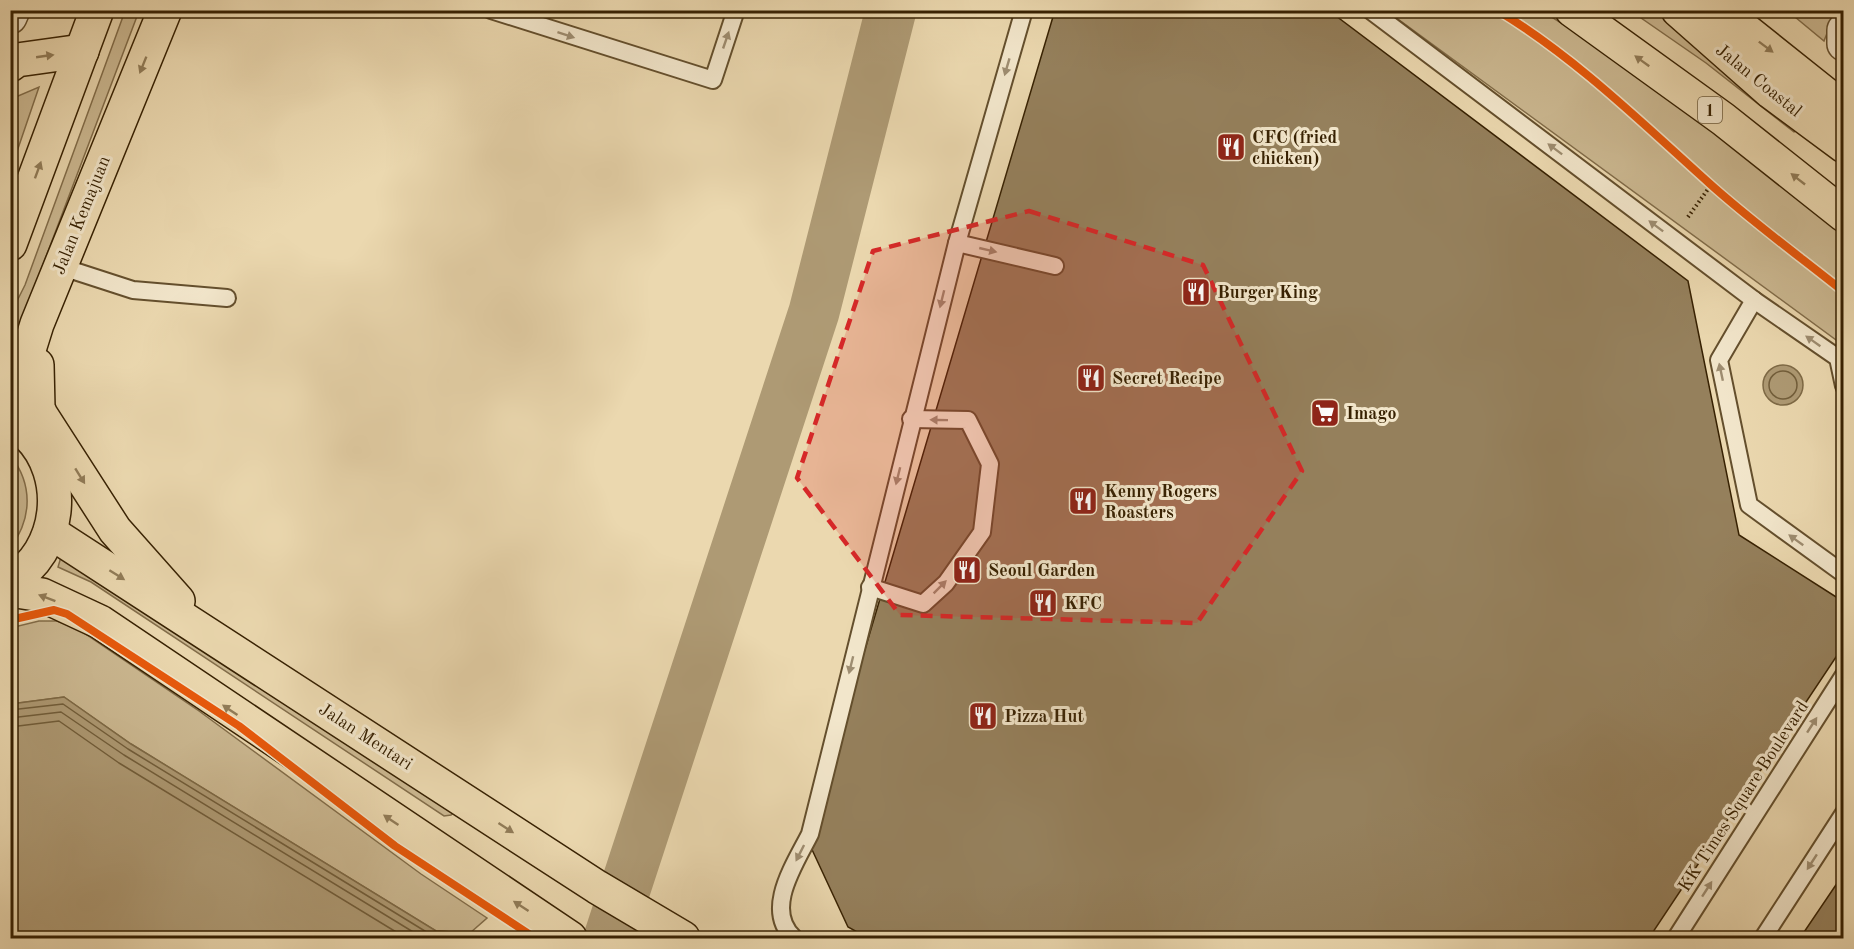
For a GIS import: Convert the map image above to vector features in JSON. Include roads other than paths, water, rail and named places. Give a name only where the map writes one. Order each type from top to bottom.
[{"type":"main road","points":[[10,244],[97,10]]},
{"type":"main road","name":"Jalan Kemajuan","points":[[14,423],[17,388],[37,324],[165,10]]},
{"type":"main road","name":"1","points":[[1572,10],[1723,119],[1844,215]]},
{"type":"main road","name":"Jalan Coastal","points":[[1678,10],[1771,92],[1844,146]]},
{"type":"main road","name":"Jalan Coastal","points":[[1720,10],[1844,109]]},
{"type":"main road","points":[[10,65],[17,60],[82,51]]},
{"type":"main road","points":[[37,324],[37,396],[41,415],[115,530],[204,630]]},
{"type":"main road","points":[[10,581],[29,566],[50,532],[55,512],[51,473],[43,455],[14,423]]},
{"type":"main road","name":"Jalan Mentari","points":[[50,532],[597,887],[683,939]]},
{"type":"main road","points":[[10,590],[42,595],[100,621],[570,939]]},
{"type":"street","points":[[10,18],[13,10]]},
{"type":"street","points":[[1844,30],[1844,44]]},
{"type":"lane","points":[[491,10],[712,80],[736,10]]},
{"type":"lane","points":[[794,939],[784,930],[780,903],[792,868],[810,834],[911,419],[957,243],[1024,10]]},
{"type":"lane","points":[[1370,10],[1754,300],[1838,358],[1844,386]]},
{"type":"lane","points":[[957,243],[1055,266]]},
{"type":"lane","points":[[59,266],[133,290],[227,298]]},
{"type":"lane","points":[[1754,300],[1719,360],[1749,505],[1844,574]]},
{"type":"lane","points":[[870,587],[923,604],[946,583],[982,532],[990,464],[968,420],[911,419]]},
{"type":"lane","name":"KK Times Square Boulevard","points":[[1676,939],[1844,675]]},
{"type":"lane","points":[[1763,939],[1843,814]]},
{"type":"water","points":[[1783,365],[1791,366],[1797,371],[1802,377],[1802,393],[1797,399],[1791,404],[1783,405],[1775,404],[1769,399],[1764,393],[1763,385],[1764,377],[1769,371],[1775,366]]},
{"type":"water","points":[[64,697],[131,744],[436,931],[470,933],[479,938],[11,938],[11,704]]},
{"type":"waterway","points":[[609,938],[814,312],[891,10]]},
{"type":"place","name":"CFC (fried chicken)","points":[[1231,147]]},
{"type":"place","name":"Burger King","points":[[1196,292]]},
{"type":"place","name":"Secret Recipe","points":[[1091,378]]},
{"type":"place","name":"Imago","points":[[1325,413]]},
{"type":"place","name":"Kenny Rogers Roasters","points":[[1083,501]]},
{"type":"place","name":"Seoul Garden","points":[[967,570]]},
{"type":"place","name":"KFC","points":[[1043,603]]},
{"type":"place","name":"Pizza Hut","points":[[983,716]]}]
